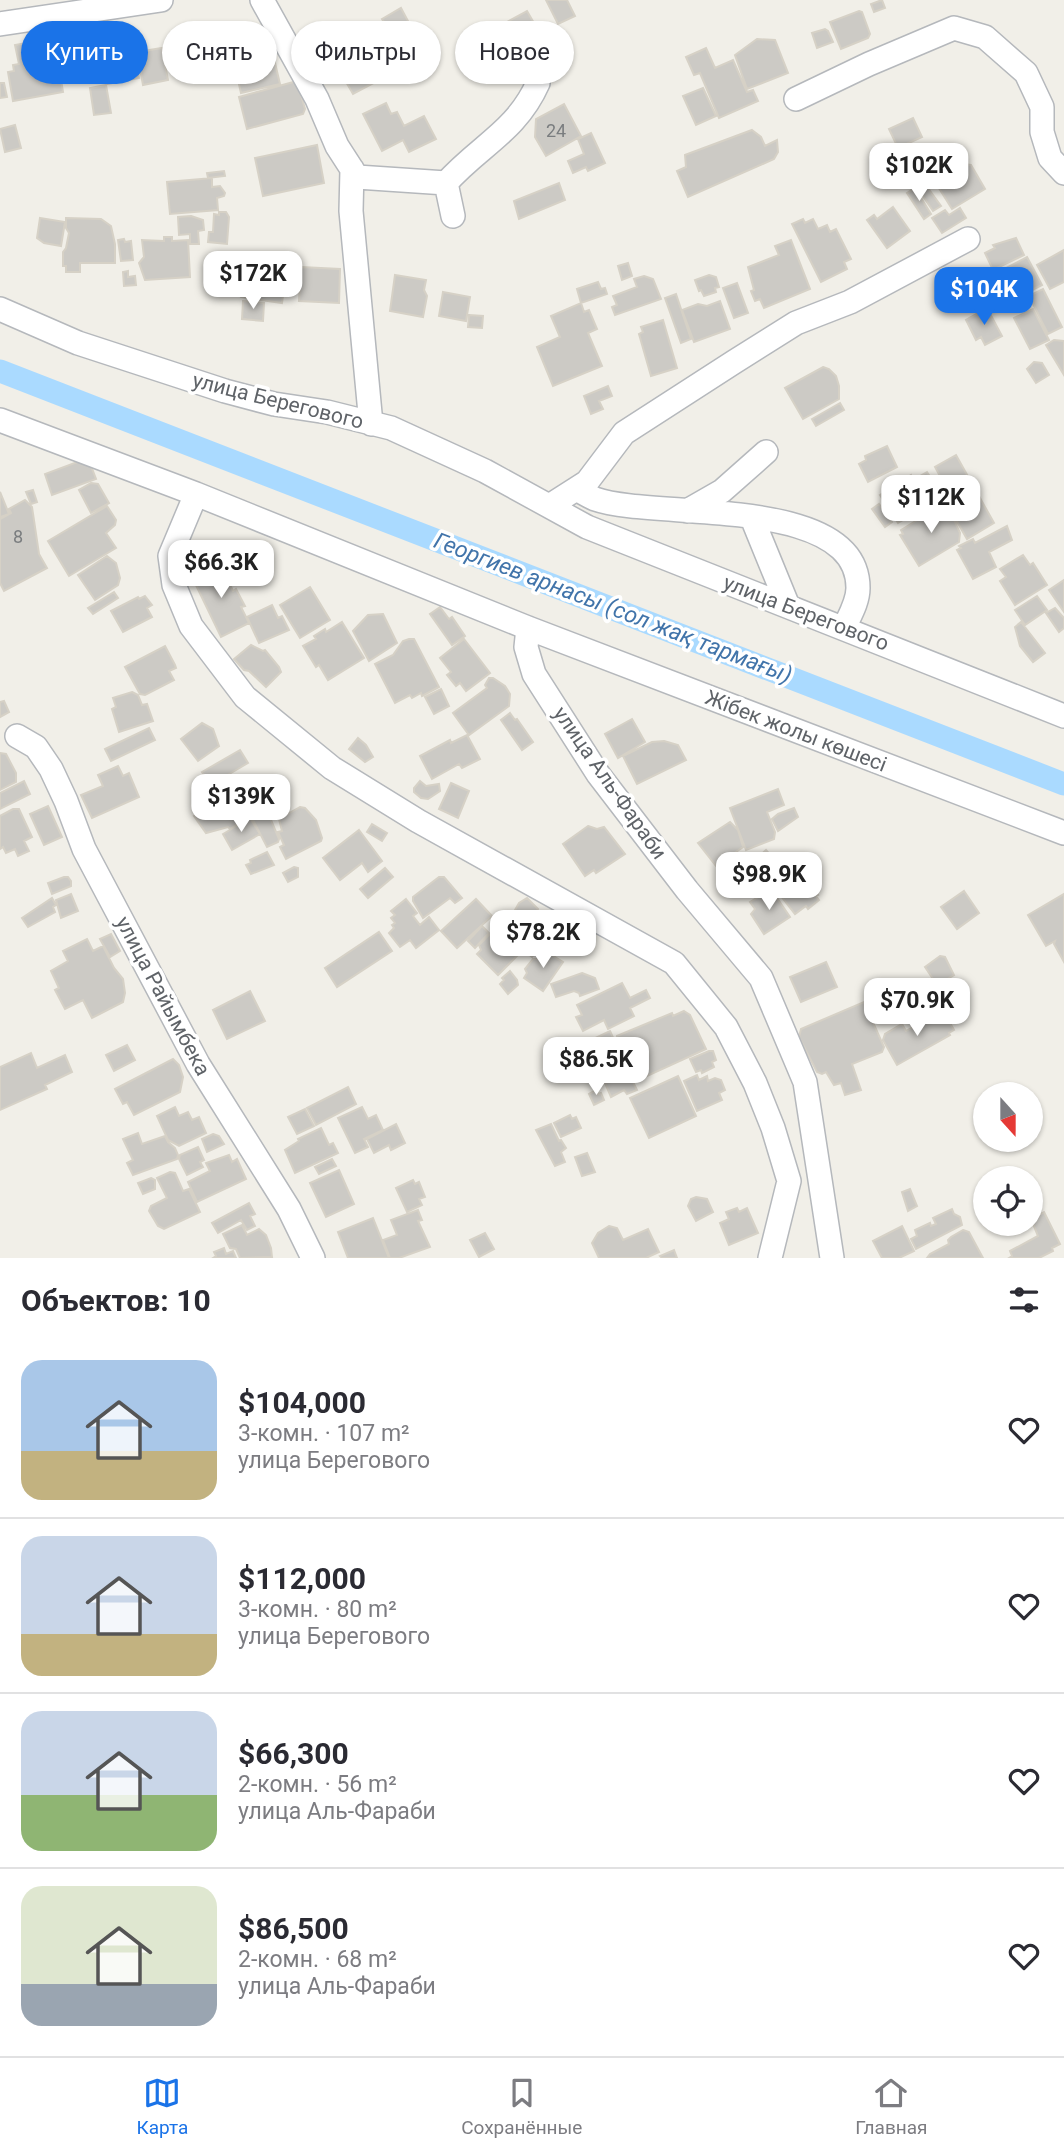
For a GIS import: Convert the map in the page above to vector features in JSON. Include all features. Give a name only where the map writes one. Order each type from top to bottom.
[{"type":"street","points":[[0,24],[161,0]]},
{"type":"street","points":[[262,0],[317,99],[337,146],[357,177],[446,183]]},
{"type":"street","points":[[796,99],[954,28],[985,37],[1026,73],[1042,107],[1042,132],[1050,158],[1064,173]]},
{"type":"street","points":[[446,183],[462,164],[507,129],[528,103],[538,84]]},
{"type":"street","points":[[352,169],[351,211],[371,424]]},
{"type":"street","points":[[446,183],[453,216]]},
{"type":"street","points":[[551,505],[587,482],[624,433],[734,362],[796,323],[850,302],[968,239]]},
{"type":"street","name":"улица Берегового","points":[[0,309],[78,344],[225,391],[391,428],[473,465],[551,505],[587,527],[1064,716]]},
{"type":"street","points":[[0,420],[196,494],[528,628]]},
{"type":"street","points":[[687,510],[722,491],[766,452]]},
{"type":"street","points":[[576,489],[596,499],[660,509],[723,512],[801,526],[836,542],[853,563],[858,588],[854,607],[844,628]]},
{"type":"street","points":[[196,494],[170,556],[174,585],[191,626],[245,697],[331,768],[418,821],[674,963],[726,1027],[755,1083],[773,1128],[789,1181],[770,1258]]},
{"type":"street","points":[[752,518],[788,606]]},
{"type":"street","name":"Жібек жолы көшесі","points":[[528,628],[1064,833]]},
{"type":"street","name":"улица Аль-Фараби","points":[[528,628],[526,647],[534,674],[598,774],[687,890],[761,978],[805,1082],[832,1258]]},
{"type":"street","name":"улица Райымбека","points":[[17,736],[36,747],[51,769],[84,849],[198,1064],[289,1209],[313,1258]]},
{"type":"building","points":[[546,0],[567,0],[575,16],[556,21]]},
{"type":"building","points":[[882,0],[885,8],[874,12],[871,4]]},
{"type":"building","points":[[401,8],[408,21],[383,21],[382,19]]},
{"type":"building","points":[[527,11],[533,21],[509,21]]},
{"type":"building","points":[[862,12],[870,34],[868,38],[841,49],[830,22]]},
{"type":"building","points":[[825,29],[833,42],[817,48],[812,33]]},
{"type":"building","points":[[757,39],[775,40],[788,73],[747,89],[735,55]]},
{"type":"building","points":[[21,44],[21,84],[62,84],[63,92],[13,101],[8,72],[14,71],[13,65],[19,64],[15,45]]},
{"type":"building","points":[[162,48],[162,81],[148,84],[148,50]]},
{"type":"building","points":[[706,48],[715,68],[733,60],[747,92],[753,90],[758,101],[719,118],[700,73],[694,75],[686,57]]},
{"type":"building","points":[[277,71],[280,84],[241,93],[239,84],[277,84]]},
{"type":"building","points":[[0,83],[4,83],[7,97],[0,98]]},
{"type":"building","points":[[291,83],[298,84],[305,109],[303,114],[247,129],[239,97]]},
{"type":"building","points":[[347,84],[372,84],[353,94]]},
{"type":"building","points":[[106,85],[111,113],[94,115],[90,88]]},
{"type":"building","points":[[703,88],[716,116],[696,125],[683,96]]},
{"type":"building","points":[[386,103],[391,114],[397,112],[404,126],[424,116],[436,139],[409,152],[403,140],[382,151],[363,114]]},
{"type":"building","points":[[564,104],[581,136],[546,156],[535,137],[536,119]]},
{"type":"building","points":[[913,118],[922,137],[898,148],[889,129]]},
{"type":"building","points":[[15,125],[21,148],[5,152],[0,129]]},
{"type":"building","points":[[752,130],[761,137],[765,146],[777,140],[778,152],[774,159],[688,197],[677,171],[686,167],[685,155]]},
{"type":"building","points":[[591,133],[605,163],[588,171],[586,167],[573,173],[568,161],[584,154],[578,139]]},
{"type":"building","points":[[317,145],[324,183],[263,196],[255,158]]},
{"type":"building","points":[[911,146],[917,146],[923,155],[934,147],[945,164],[942,166],[947,173],[938,180],[935,175],[915,184],[909,175],[914,172],[906,152]]},
{"type":"building","points":[[956,163],[971,165],[985,189],[952,209],[937,185]]},
{"type":"building","points":[[224,171],[225,176],[208,178],[207,173]]},
{"type":"building","points":[[212,178],[212,187],[220,186],[225,193],[217,198],[218,210],[170,214],[167,182]]},
{"type":"building","points":[[559,183],[565,200],[519,219],[514,201]]},
{"type":"building","points":[[925,184],[941,206],[933,211],[918,189]]},
{"type":"building","points":[[915,188],[931,214],[924,219],[907,193]]},
{"type":"building","points":[[893,207],[910,231],[887,248],[867,220],[874,215],[877,219]]},
{"type":"building","points":[[960,208],[966,218],[942,233],[932,218],[945,210],[949,215]]},
{"type":"building","points":[[219,212],[226,212],[229,217],[227,244],[208,242],[209,232],[213,232],[214,214],[219,215]]},
{"type":"building","points":[[191,216],[203,220],[204,230],[198,231],[199,244],[190,244],[190,234],[179,235],[178,217]]},
{"type":"building","points":[[40,218],[65,222],[61,246],[44,243],[37,238]]},
{"type":"building","points":[[66,218],[101,219],[111,226],[115,263],[80,263],[80,272],[66,272],[63,252],[69,233]]},
{"type":"building","points":[[803,219],[805,223],[813,219],[818,229],[827,225],[830,232],[836,229],[851,259],[844,262],[847,269],[821,282],[792,224]]},
{"type":"building","points":[[164,237],[172,237],[172,241],[188,240],[190,277],[145,280],[139,263],[144,257],[142,240],[164,241]]},
{"type":"building","points":[[1016,238],[1024,255],[993,270],[985,253],[995,248],[993,245]]},
{"type":"building","points":[[124,239],[125,242],[131,241],[133,260],[121,261],[118,240]]},
{"type":"building","points":[[791,240],[810,289],[764,308],[760,299],[755,301],[751,291],[754,290],[748,267],[779,255],[775,246]]},
{"type":"building","points":[[1064,250],[1064,282],[1050,289],[1037,265]]},
{"type":"building","points":[[247,257],[262,259],[269,266],[267,286],[284,288],[282,303],[241,297]]},
{"type":"building","points":[[1027,257],[1042,285],[1022,295],[1028,307],[1019,312],[1012,311],[993,275]]},
{"type":"building","points":[[628,263],[632,276],[622,280],[618,266]]},
{"type":"building","points":[[272,264],[298,266],[296,285],[271,284]]},
{"type":"building","points":[[301,267],[340,269],[339,303],[299,301]]},
{"type":"building","points":[[128,271],[128,277],[135,276],[136,285],[124,286],[123,272]]},
{"type":"building","points":[[395,275],[426,280],[424,290],[427,296],[423,317],[390,311]]},
{"type":"building","points":[[709,275],[716,277],[719,287],[715,288],[716,292],[704,296],[695,280]]},
{"type":"building","points":[[644,276],[653,279],[661,299],[615,315],[612,307],[617,305],[613,296],[637,287],[634,279]]},
{"type":"building","points":[[598,282],[607,294],[581,303],[577,289]]},
{"type":"building","points":[[737,283],[748,313],[734,318],[723,288]]},
{"type":"building","points":[[1043,289],[1062,327],[1048,334],[1029,296]]},
{"type":"building","points":[[443,292],[470,297],[466,321],[439,316]]},
{"type":"building","points":[[676,294],[691,339],[681,343],[665,298]]},
{"type":"building","points":[[243,301],[264,303],[263,321],[242,319]]},
{"type":"building","points":[[720,301],[730,329],[694,342],[682,310],[698,304],[707,306]]},
{"type":"building","points":[[581,303],[584,312],[589,310],[597,329],[588,333],[602,366],[553,386],[537,347],[560,337],[551,316]]},
{"type":"building","points":[[987,308],[1002,336],[985,345],[981,337],[976,340],[966,320]]},
{"type":"building","points":[[1033,309],[1049,340],[1030,349],[1014,318]]},
{"type":"building","points":[[469,315],[483,316],[482,328],[468,327]]},
{"type":"building","points":[[663,320],[677,368],[651,376],[639,334],[643,332],[641,327]]},
{"type":"building","points":[[1054,340],[1064,341],[1064,375],[1046,345]]},
{"type":"building","points":[[1034,362],[1042,363],[1049,375],[1036,383],[1027,369]]},
{"type":"building","points":[[823,367],[836,376],[839,399],[803,419],[785,388]]},
{"type":"building","points":[[608,386],[612,396],[599,401],[603,409],[591,414],[584,396]]},
{"type":"building","points":[[840,403],[844,410],[816,426],[812,419]]},
{"type":"building","points":[[887,446],[897,467],[868,482],[859,464],[866,460],[865,456]]},
{"type":"building","points":[[956,455],[994,523],[967,539],[933,480],[940,476],[935,467]]},
{"type":"building","points":[[88,458],[96,479],[52,495],[45,474]]},
{"type":"building","points":[[927,472],[938,489],[926,497],[931,503],[898,523],[880,495],[911,475],[913,480]]},
{"type":"building","points":[[91,483],[98,484],[109,503],[91,513],[79,490]]},
{"type":"building","points":[[33,490],[37,502],[31,504],[26,492]]},
{"type":"building","points":[[0,492],[9,514],[0,517]]},
{"type":"building","points":[[25,500],[32,507],[39,554],[47,568],[4,591],[0,583],[0,519],[11,513],[9,509]]},
{"type":"building","points":[[879,504],[892,522],[885,527],[872,509]]},
{"type":"building","points":[[107,506],[116,520],[115,525],[106,533],[116,548],[69,576],[48,541]]},
{"type":"building","points":[[940,506],[950,511],[960,533],[959,542],[919,566],[900,535],[903,534],[901,530]]},
{"type":"building","points":[[1007,526],[1012,540],[989,552],[996,567],[973,579],[957,550],[961,548],[959,546],[973,539],[975,543]]},
{"type":"building","points":[[1023,555],[1030,565],[1033,563],[1047,585],[1015,605],[1000,581],[1006,577],[1000,569]]},
{"type":"building","points":[[107,556],[116,563],[120,578],[118,585],[95,600],[78,575]]},
{"type":"building","points":[[220,563],[233,591],[236,589],[245,606],[241,607],[249,623],[221,637],[192,577]]},
{"type":"building","points":[[1064,580],[1064,612],[1049,590]]},
{"type":"building","points":[[310,587],[330,620],[300,638],[280,605]]},
{"type":"building","points":[[114,592],[118,598],[93,614],[88,608]]},
{"type":"building","points":[[145,596],[152,605],[147,608],[152,617],[123,632],[111,611]]},
{"type":"building","points":[[1037,596],[1047,610],[1025,625],[1015,610]]},
{"type":"building","points":[[272,605],[278,618],[282,616],[289,630],[259,643],[247,617]]},
{"type":"building","points":[[440,607],[449,619],[452,617],[465,636],[452,645],[430,614]]},
{"type":"building","points":[[1055,608],[1064,618],[1064,628],[1059,632],[1046,613]]},
{"type":"building","points":[[383,614],[397,643],[369,661],[353,631],[368,615]]},
{"type":"building","points":[[342,622],[364,658],[328,680],[303,646],[316,639],[314,636],[325,629],[326,632]]},
{"type":"building","points":[[1021,622],[1045,653],[1033,662],[1020,646],[1015,627]]},
{"type":"building","points":[[414,639],[439,687],[422,696],[421,693],[412,698],[410,695],[395,703],[375,664],[393,655],[403,641]]},
{"type":"building","points":[[464,639],[490,673],[466,691],[460,683],[456,686],[447,675],[451,672],[440,658]]},
{"type":"building","points":[[251,645],[265,650],[281,672],[266,687],[234,659]]},
{"type":"building","points":[[165,646],[176,668],[169,671],[174,680],[145,695],[140,694],[125,667]]},
{"type":"building","points":[[489,678],[505,686],[510,694],[509,706],[469,735],[453,713],[487,688],[485,685]]},
{"type":"building","points":[[441,689],[449,706],[434,714],[425,697]]},
{"type":"building","points":[[132,692],[138,695],[142,705],[147,704],[153,721],[119,732],[112,709],[116,707],[113,698]]},
{"type":"building","points":[[4,701],[9,712],[0,717],[0,702]]},
{"type":"building","points":[[510,713],[533,742],[522,750],[501,720]]},
{"type":"building","points":[[632,719],[645,742],[618,758],[605,734]]},
{"type":"building","points":[[202,723],[213,729],[219,746],[198,761],[181,739]]},
{"type":"building","points":[[149,728],[155,740],[111,761],[105,749]]},
{"type":"building","points":[[467,735],[480,759],[462,768],[459,764],[432,779],[420,756],[450,740],[451,743]]},
{"type":"building","points":[[358,738],[373,757],[365,762],[349,749]]},
{"type":"building","points":[[664,741],[678,745],[686,760],[637,784],[623,756],[652,742]]},
{"type":"building","points":[[240,750],[248,763],[214,783],[208,781],[202,772]]},
{"type":"building","points":[[0,753],[6,754],[16,773],[16,782],[0,790]]},
{"type":"building","points":[[118,766],[123,776],[129,773],[139,797],[92,818],[81,795],[103,786],[98,775]]},
{"type":"building","points":[[256,780],[267,784],[269,798],[246,812],[232,790],[244,782],[247,786]]},
{"type":"building","points":[[24,781],[30,794],[0,809],[0,793]]},
{"type":"building","points":[[420,781],[426,786],[439,784],[440,791],[428,799],[421,798],[414,792]]},
{"type":"building","points":[[451,783],[469,791],[458,818],[439,809]]},
{"type":"building","points":[[778,789],[784,805],[767,812],[775,832],[774,839],[746,850],[730,808]]},
{"type":"building","points":[[229,795],[244,820],[230,829],[228,827],[206,833],[194,816]]},
{"type":"building","points":[[271,805],[276,806],[281,814],[271,820],[279,839],[267,847],[251,816]]},
{"type":"building","points":[[48,806],[62,837],[44,845],[30,814]]},
{"type":"building","points":[[300,807],[305,808],[316,820],[322,838],[286,859],[280,847],[284,845],[278,832],[282,831],[279,819]]},
{"type":"building","points":[[794,808],[798,817],[778,831],[772,819]]},
{"type":"building","points":[[19,809],[32,837],[24,841],[29,851],[18,856],[15,849],[6,853],[3,847],[0,849],[0,816]]},
{"type":"building","points":[[250,818],[260,834],[232,850],[223,834]]},
{"type":"building","points":[[730,822],[738,830],[743,847],[716,866],[698,843]]},
{"type":"building","points":[[372,824],[387,833],[382,841],[367,832]]},
{"type":"building","points":[[588,826],[597,829],[604,827],[625,854],[596,873],[594,870],[585,876],[563,844]]},
{"type":"building","points":[[359,830],[382,861],[368,872],[362,863],[340,880],[323,858]]},
{"type":"building","points":[[766,850],[776,862],[776,866],[768,872],[756,859]]},
{"type":"building","points":[[267,852],[274,865],[251,874],[246,865],[251,863],[250,860]]},
{"type":"building","points":[[754,860],[769,880],[748,895],[733,875]]},
{"type":"building","points":[[294,867],[298,868],[298,877],[288,882],[283,873]]},
{"type":"building","points":[[790,867],[799,870],[819,900],[808,909],[806,906],[795,914],[770,882]]},
{"type":"building","points":[[385,868],[393,877],[368,898],[360,889]]},
{"type":"building","points":[[68,877],[71,886],[52,894],[48,883]]},
{"type":"building","points":[[439,877],[444,877],[462,898],[455,903],[450,898],[423,918],[413,897]]},
{"type":"building","points":[[771,889],[790,917],[764,934],[751,914],[755,909],[750,902]]},
{"type":"building","points":[[964,891],[979,913],[957,929],[941,907]]},
{"type":"building","points":[[71,894],[78,911],[61,918],[56,900]]},
{"type":"building","points":[[1064,894],[1064,962],[1054,944],[1055,941],[1046,946],[1028,915]]},
{"type":"building","points":[[52,898],[56,905],[53,907],[55,912],[28,927],[22,918]]},
{"type":"building","points":[[527,898],[538,909],[527,929],[510,919],[519,903]]},
{"type":"building","points":[[406,899],[417,913],[413,916],[420,925],[429,917],[439,930],[416,948],[410,940],[400,947],[389,933],[395,923],[391,918],[395,915],[391,911]]},
{"type":"building","points":[[476,899],[492,916],[457,948],[441,931]]},
{"type":"building","points":[[535,923],[557,941],[549,951],[544,947],[541,951],[538,949],[532,957],[524,950],[518,934],[522,929],[529,930]]},
{"type":"building","points":[[482,926],[489,933],[475,948],[468,941]]},
{"type":"building","points":[[511,929],[517,939],[520,953],[498,975],[477,954],[481,950],[479,945],[492,932]]},
{"type":"building","points":[[379,932],[392,951],[337,987],[325,968]]},
{"type":"building","points":[[111,934],[120,951],[110,957],[100,939]]},
{"type":"building","points":[[87,939],[93,951],[103,946],[123,979],[125,993],[123,1002],[92,1018],[83,1000],[65,1009],[55,990],[59,988],[51,971],[68,961],[63,951]]},
{"type":"building","points":[[544,950],[563,962],[543,991],[524,978],[527,973],[525,969],[533,959],[538,959]]},
{"type":"building","points":[[940,956],[945,957],[954,975],[937,985],[925,967]]},
{"type":"building","points":[[826,962],[837,987],[801,1002],[790,977]]},
{"type":"building","points":[[510,971],[518,985],[508,994],[500,984]]},
{"type":"building","points":[[582,973],[595,978],[599,989],[580,996],[574,991],[556,997],[551,984]]},
{"type":"building","points":[[622,983],[630,998],[646,990],[650,998],[630,1008],[634,1016],[608,1029],[604,1020],[583,1031],[576,1017],[582,1015],[577,1005]]},
{"type":"building","points":[[250,991],[265,1021],[227,1039],[213,1010]]},
{"type":"building","points":[[864,1002],[884,1047],[882,1052],[852,1064],[861,1090],[845,1095],[841,1083],[834,1085],[826,1072],[817,1072],[799,1037],[801,1029]]},
{"type":"building","points":[[684,1011],[690,1015],[706,1049],[634,1082],[618,1046],[617,1036],[672,1013],[673,1016]]},
{"type":"building","points":[[938,1013],[940,1017],[945,1014],[954,1030],[950,1035],[897,1065],[883,1040],[885,1034],[902,1024],[906,1031]]},
{"type":"building","points":[[610,1031],[615,1042],[596,1051],[591,1040]]},
{"type":"building","points":[[127,1045],[135,1060],[114,1071],[106,1055]]},
{"type":"building","points":[[713,1051],[716,1060],[712,1062],[714,1067],[702,1073],[701,1070],[696,1072],[690,1059]]},
{"type":"building","points":[[31,1053],[37,1068],[65,1055],[72,1072],[45,1085],[47,1089],[0,1110],[0,1067]]},
{"type":"building","points":[[621,1058],[637,1090],[627,1094],[624,1090],[611,1097],[605,1083],[615,1078],[608,1064]]},
{"type":"building","points":[[173,1059],[179,1065],[183,1077],[180,1092],[134,1115],[127,1102],[123,1104],[115,1089]]},
{"type":"building","points":[[697,1075],[699,1080],[707,1076],[708,1081],[715,1078],[721,1080],[725,1090],[719,1093],[722,1100],[697,1111],[684,1081]]},
{"type":"building","points":[[678,1076],[696,1116],[649,1138],[630,1098]]},
{"type":"building","points":[[348,1087],[356,1104],[316,1125],[307,1108]]},
{"type":"building","points":[[596,1090],[604,1100],[594,1105],[589,1094]]},
{"type":"building","points":[[175,1107],[179,1116],[188,1112],[192,1120],[199,1117],[206,1133],[179,1146],[168,1140],[157,1116]]},
{"type":"building","points":[[362,1107],[368,1119],[376,1115],[383,1130],[364,1139],[368,1147],[355,1153],[338,1118]]},
{"type":"building","points":[[305,1109],[314,1126],[297,1134],[288,1117]]},
{"type":"building","points":[[570,1115],[572,1119],[576,1117],[581,1128],[561,1137],[554,1123]]},
{"type":"building","points":[[396,1124],[405,1143],[391,1150],[389,1145],[374,1153],[367,1139]]},
{"type":"building","points":[[551,1124],[559,1141],[561,1140],[566,1148],[561,1152],[565,1162],[555,1166],[536,1130]]},
{"type":"building","points":[[321,1128],[329,1145],[333,1143],[338,1153],[295,1173],[285,1150],[299,1141],[298,1139]]},
{"type":"building","points":[[138,1133],[142,1144],[165,1136],[175,1148],[177,1159],[133,1175],[127,1163],[133,1160],[123,1139]]},
{"type":"building","points":[[213,1134],[219,1136],[224,1144],[207,1152],[202,1139]]},
{"type":"building","points":[[198,1147],[204,1160],[200,1162],[203,1167],[187,1175],[179,1159],[180,1155]]},
{"type":"building","points":[[587,1153],[595,1172],[582,1176],[575,1157]]},
{"type":"building","points":[[229,1155],[232,1162],[237,1159],[246,1179],[197,1202],[188,1182],[210,1171],[206,1163]]},
{"type":"building","points":[[332,1159],[336,1166],[319,1174],[315,1167]]},
{"type":"building","points":[[339,1170],[354,1204],[326,1217],[310,1183]]},
{"type":"building","points":[[170,1172],[175,1173],[183,1191],[189,1189],[200,1212],[164,1229],[158,1226],[149,1211],[151,1206],[167,1198],[157,1178]]},
{"type":"building","points":[[151,1178],[155,1180],[155,1189],[143,1194],[138,1183]]},
{"type":"building","points":[[413,1180],[415,1184],[419,1182],[425,1197],[419,1199],[422,1205],[407,1212],[396,1188]]},
{"type":"building","points":[[910,1189],[917,1206],[908,1211],[902,1192]]},
{"type":"building","points":[[691,1199],[707,1199],[713,1212],[696,1221],[688,1206]]},
{"type":"building","points":[[249,1203],[255,1214],[250,1216],[255,1226],[247,1230],[241,1220],[218,1233],[212,1223]]},
{"type":"building","points":[[737,1208],[739,1212],[747,1208],[758,1233],[729,1245],[720,1223],[729,1219],[726,1212]]},
{"type":"building","points":[[952,1209],[954,1214],[960,1217],[962,1225],[916,1249],[911,1239],[917,1236],[915,1230],[930,1223],[931,1226],[936,1224],[933,1218]]},
{"type":"building","points":[[418,1210],[422,1220],[418,1221],[430,1247],[399,1258],[390,1258],[383,1240],[397,1235],[391,1220]]},
{"type":"building","points":[[1043,1213],[1060,1244],[1039,1258],[1009,1258],[1012,1256],[1010,1251],[1043,1236]]},
{"type":"building","points":[[373,1218],[389,1258],[348,1258],[338,1232]]},
{"type":"building","points":[[242,1225],[247,1235],[259,1229],[266,1235],[272,1257],[240,1258],[236,1249],[230,1248],[223,1234]]},
{"type":"building","points":[[609,1226],[617,1228],[623,1240],[648,1229],[659,1252],[646,1258],[599,1258],[592,1243],[598,1233]]},
{"type":"building","points":[[902,1226],[914,1251],[899,1258],[882,1258],[873,1241]]},
{"type":"building","points":[[963,1230],[969,1232],[983,1258],[927,1258],[949,1244],[951,1237]]},
{"type":"building","points":[[485,1233],[494,1249],[479,1257],[470,1240]]},
{"type":"building","points":[[224,1248],[226,1254],[233,1251],[236,1258],[213,1258],[216,1256],[214,1252]]},
{"type":"building","points":[[674,1250],[677,1258],[660,1256]]},
{"type":"waterway","name":"Георгиев арнасы (сол жақ тармағы)","points":[[0,371],[1064,784]]}]
